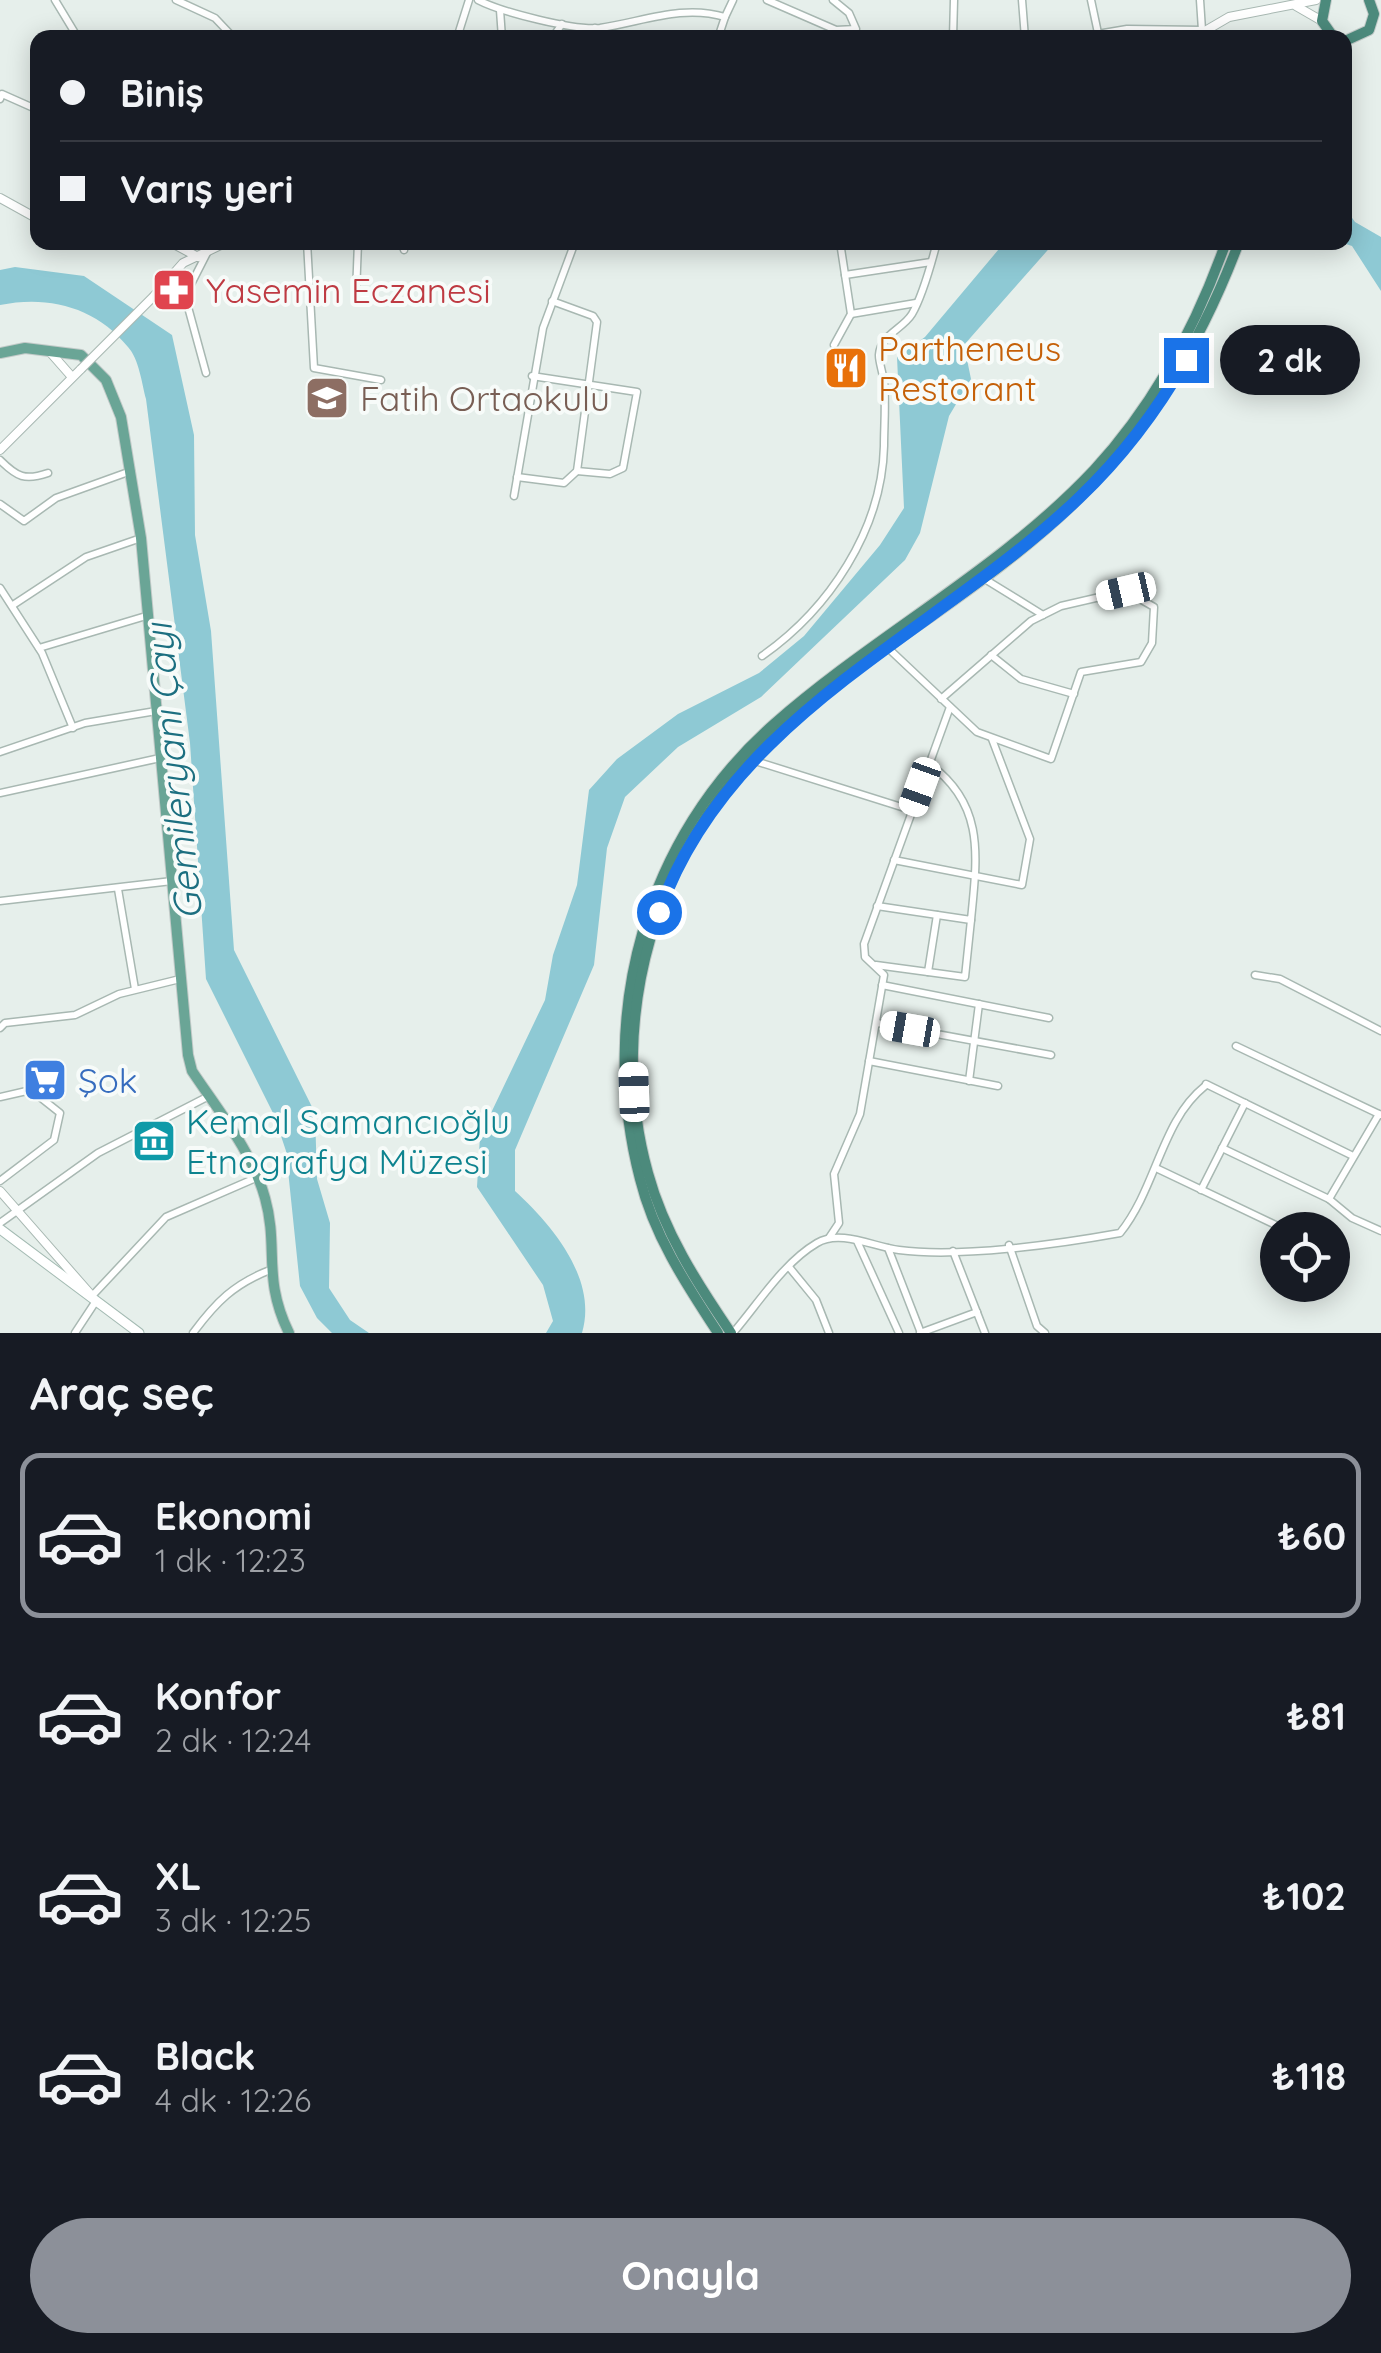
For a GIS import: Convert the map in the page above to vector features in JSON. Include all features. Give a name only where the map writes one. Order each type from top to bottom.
[{"type":"highway","points":[[1322,28],[1326,0]]},
{"type":"highway","points":[[1352,39],[1369,30],[1372,3]]},
{"type":"highway","points":[[718,1333],[679,1274],[659,1232],[640,1181],[623,1084],[628,992],[654,892],[700,807],[759,738],[811,693],[1028,530],[1095,468],[1165,378],[1222,250]]},
{"type":"highway","points":[[732,1333],[687,1267],[648,1174],[634,1092],[634,1022],[649,941],[669,883],[715,804],[750,760],[1080,497],[1124,448],[1171,386],[1201,334],[1237,250]]},
{"type":"main road","points":[[0,353],[47,349],[81,355],[106,380],[121,417],[132,470],[163,757],[188,1055],[207,1096],[258,1177],[266,1202],[275,1305],[288,1333]]},
{"type":"main road","points":[[0,1226],[139,1333]]},
{"type":"street","points":[[55,0],[73,30]]},
{"type":"street","points":[[176,0],[215,18],[226,30]]},
{"type":"street","points":[[460,30],[469,0]]},
{"type":"street","points":[[478,0],[500,10],[595,28],[658,14],[725,17]]},
{"type":"street","points":[[721,30],[733,0]]},
{"type":"street","points":[[767,0],[836,30],[856,29],[849,13],[834,0]]},
{"type":"street","points":[[953,30],[954,0]]},
{"type":"street","points":[[1022,0],[1024,30]]},
{"type":"street","points":[[1091,0],[1097,30]]},
{"type":"street","points":[[1200,0],[1202,30]]},
{"type":"street","points":[[1135,30],[1202,30],[1229,17],[1316,0]]},
{"type":"street","points":[[1296,3],[1322,28]]},
{"type":"street","points":[[500,10],[501,30]]},
{"type":"street","points":[[558,30],[562,24]]},
{"type":"street","points":[[0,100],[2,94],[30,106]]},
{"type":"street","points":[[0,198],[30,214]]},
{"type":"street","points":[[182,250],[202,255]]},
{"type":"street","points":[[0,450],[183,263],[212,250]]},
{"type":"street","points":[[307,250],[314,368],[381,380]]},
{"type":"street","points":[[358,250],[356,294],[374,297]]},
{"type":"street","points":[[514,496],[532,376],[552,301],[572,250]]},
{"type":"street","points":[[834,346],[851,314],[841,250]]},
{"type":"street","points":[[762,656],[814,611],[854,555],[870,519],[881,482],[884,450],[884,383],[879,355],[883,342],[911,317],[935,250]]},
{"type":"street","points":[[183,263],[185,252]]},
{"type":"street","points":[[202,255],[186,296],[206,373]]},
{"type":"street","points":[[845,275],[931,262]]},
{"type":"street","points":[[517,477],[564,483],[578,470],[596,318],[552,301]]},
{"type":"street","points":[[851,314],[916,304]]},
{"type":"street","points":[[47,349],[72,377]]},
{"type":"street","points":[[532,376],[637,392],[623,468],[610,474],[578,470]]},
{"type":"street","points":[[0,460],[16,476],[30,479],[48,473]]},
{"type":"street","points":[[0,504],[24,522],[56,498],[132,470]]},
{"type":"street","points":[[13,606],[86,558],[140,538]]},
{"type":"street","points":[[982,577],[1043,615]]},
{"type":"street","points":[[0,588],[39,648],[72,728]]},
{"type":"street","points":[[888,648],[940,698],[977,732],[1051,759],[1081,672],[1141,662],[1152,643],[1154,607],[1126,591],[1043,615],[940,698]]},
{"type":"street","points":[[39,648],[146,616]]},
{"type":"street","points":[[990,656],[1022,680],[1074,694]]},
{"type":"street","points":[[828,1239],[839,1223],[834,1174],[860,1114],[884,975],[864,957],[864,944],[950,707]]},
{"type":"street","points":[[0,752],[72,728],[156,711]]},
{"type":"street","points":[[894,860],[1022,885],[1030,840],[992,738]]},
{"type":"street","points":[[0,793],[163,757]]},
{"type":"street","points":[[750,760],[912,810]]},
{"type":"street","points":[[875,964],[965,976],[978,858],[968,806],[954,781],[928,763]]},
{"type":"street","points":[[0,901],[172,881]]},
{"type":"street","points":[[118,889],[135,989]]},
{"type":"street","points":[[878,906],[971,920]]},
{"type":"street","points":[[928,972],[938,915]]},
{"type":"street","points":[[1255,975],[1280,979],[1381,1030]]},
{"type":"street","points":[[0,1028],[5,1023],[75,1015],[135,989],[180,978]]},
{"type":"street","points":[[882,985],[1049,1018]]},
{"type":"street","points":[[968,1081],[979,1004]]},
{"type":"street","points":[[877,1023],[1050,1056]]},
{"type":"street","points":[[1236,1046],[1380,1114],[1351,1155],[1328,1199]]},
{"type":"street","points":[[869,1061],[998,1086]]},
{"type":"street","points":[[732,1333],[789,1268],[818,1242],[828,1239],[888,1248],[954,1251],[1120,1233],[1158,1169],[1176,1116],[1205,1085],[1351,1155]]},
{"type":"street","points":[[0,1097],[31,1090],[60,1113],[54,1140],[0,1181]]},
{"type":"street","points":[[0,1226],[15,1209],[98,1152],[207,1096]]},
{"type":"street","points":[[1202,1190],[1245,1103]]},
{"type":"street","points":[[1222,1148],[1328,1199],[1352,1218],[1381,1231]]},
{"type":"street","points":[[1158,1169],[1260,1218]]},
{"type":"street","points":[[75,1333],[95,1298],[166,1217],[258,1177]]},
{"type":"street","points":[[0,1191],[95,1298]]},
{"type":"street","points":[[857,1241],[899,1333]]},
{"type":"street","points":[[1008,1245],[1044,1333]]},
{"type":"street","points":[[888,1248],[920,1333],[976,1312]]},
{"type":"street","points":[[954,1251],[984,1333]]},
{"type":"street","points":[[789,1268],[816,1300],[828,1333]]},
{"type":"street","points":[[193,1333],[215,1302],[239,1282],[270,1270]]},
{"type":"water","points":[[1352,218],[1381,237],[1381,291],[1352,246]]},
{"type":"water","points":[[998,250],[1048,250],[964,345],[971,379],[949,416],[920,533],[905,560],[761,697],[678,747],[625,797],[607,848],[594,965],[515,1150],[515,1191],[557,1237],[578,1273],[583,1293],[582,1333],[546,1333],[553,1321],[543,1285],[477,1187],[480,1136],[545,1000],[553,955],[577,885],[589,790],[617,759],[678,714],[759,673],[804,636],[880,545],[904,508],[897,357],[925,337]]},
{"type":"water","points":[[15,267],[84,276],[172,335],[194,435],[195,535],[211,631],[234,950],[315,1113],[317,1179],[330,1223],[329,1288],[350,1320],[369,1333],[332,1333],[317,1318],[300,1286],[286,1151],[274,1115],[206,979],[190,743],[146,399],[137,365],[132,352],[115,333],[86,313],[53,303],[0,305],[0,270]]},
{"type":"place","name":"Yasemin Eczanesi","points":[[174,290]]},
{"type":"place","name":"Partheneus Restorant","points":[[846,368]]},
{"type":"place","name":"Fatih Ortaokulu","points":[[327,398]]},
{"type":"place","name":"Şok","points":[[45,1080]]},
{"type":"place","name":"Kemal Samancıoğlu Etnografya Müzesi","points":[[154,1141]]},
{"type":"route","points":[[659,912],[669,883],[694,838],[750,760],[805,711],[1028,542],[1080,497],[1124,448],[1186,360]]},
{"type":"water label","name":"Gemileryanı Çayı","points":[[173,772]]}]
